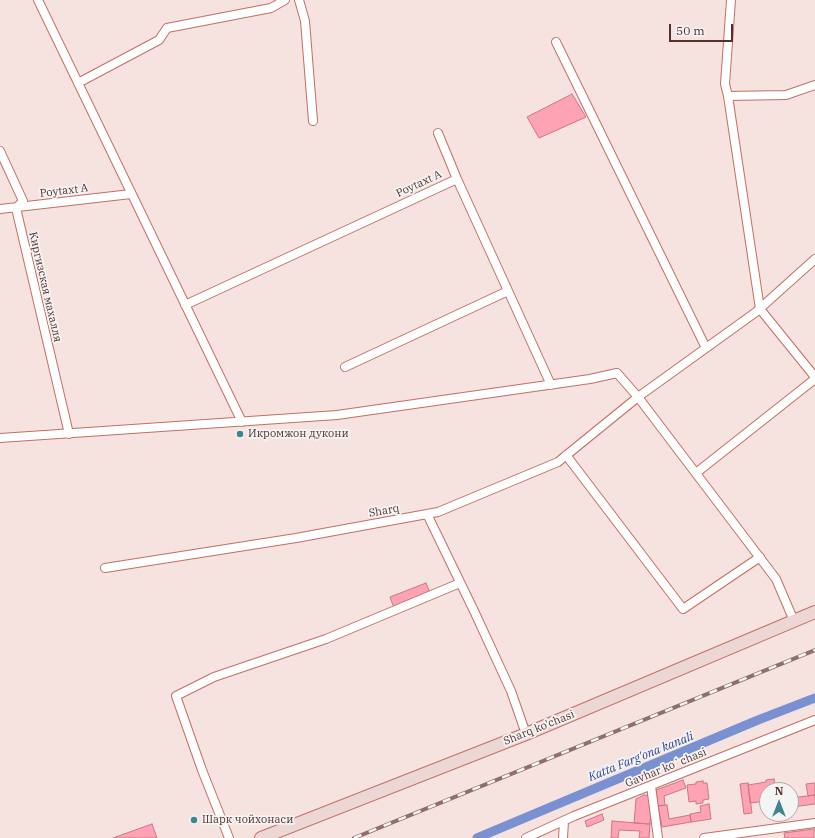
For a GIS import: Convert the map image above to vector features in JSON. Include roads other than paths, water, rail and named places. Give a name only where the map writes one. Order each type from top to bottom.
[{"type":"main road","name":"Sharq ko'chasi","points":[[261,838],[526,734],[815,612]]},
{"type":"street","points":[[38,0],[242,422]]},
{"type":"street","points":[[78,83],[159,40],[167,28],[271,8],[285,0]]},
{"type":"street","points":[[299,0],[305,21],[313,121]]},
{"type":"street","points":[[696,473],[815,378],[760,309],[725,84],[731,0]]},
{"type":"street","points":[[556,42],[706,348]]},
{"type":"street","points":[[728,96],[786,95],[815,85]]},
{"type":"street","points":[[438,133],[456,178]]},
{"type":"street","name":"Киргизская махалля","points":[[0,151],[23,201],[16,208],[69,434]]},
{"type":"street","name":"Poytaxt A","points":[[185,305],[456,178],[551,385]]},
{"type":"street","name":"Poytaxt A","points":[[0,209],[131,194]]},
{"type":"street","name":"Sharq","points":[[105,568],[296,538],[438,512],[558,462],[638,397],[760,309],[815,259]]},
{"type":"street","points":[[345,367],[508,292]]},
{"type":"street","points":[[0,438],[336,415],[551,385],[617,373],[638,397],[776,579],[794,621]]},
{"type":"street","points":[[566,455],[683,609],[760,557]]},
{"type":"street","points":[[427,514],[511,691],[526,734]]},
{"type":"street","points":[[229,838],[202,770],[176,696],[214,677],[326,640],[460,583]]},
{"type":"street","name":"Gavhar koʻchasi","points":[[526,838],[564,821],[815,720]]},
{"type":"street","points":[[651,786],[658,838]]},
{"type":"street","points":[[563,838],[564,821]]},
{"type":"street","points":[[704,838],[815,823]]},
{"type":"waterway","name":"Katta Farg'ona kanali","points":[[477,838],[758,720],[815,698]]},
{"type":"railway","points":[[354,838],[815,650]]},
{"type":"place","name":"Икромжон дукони","points":[[240,434]]},
{"type":"place","name":"Шарк чойхонаси","points":[[194,820]]}]
